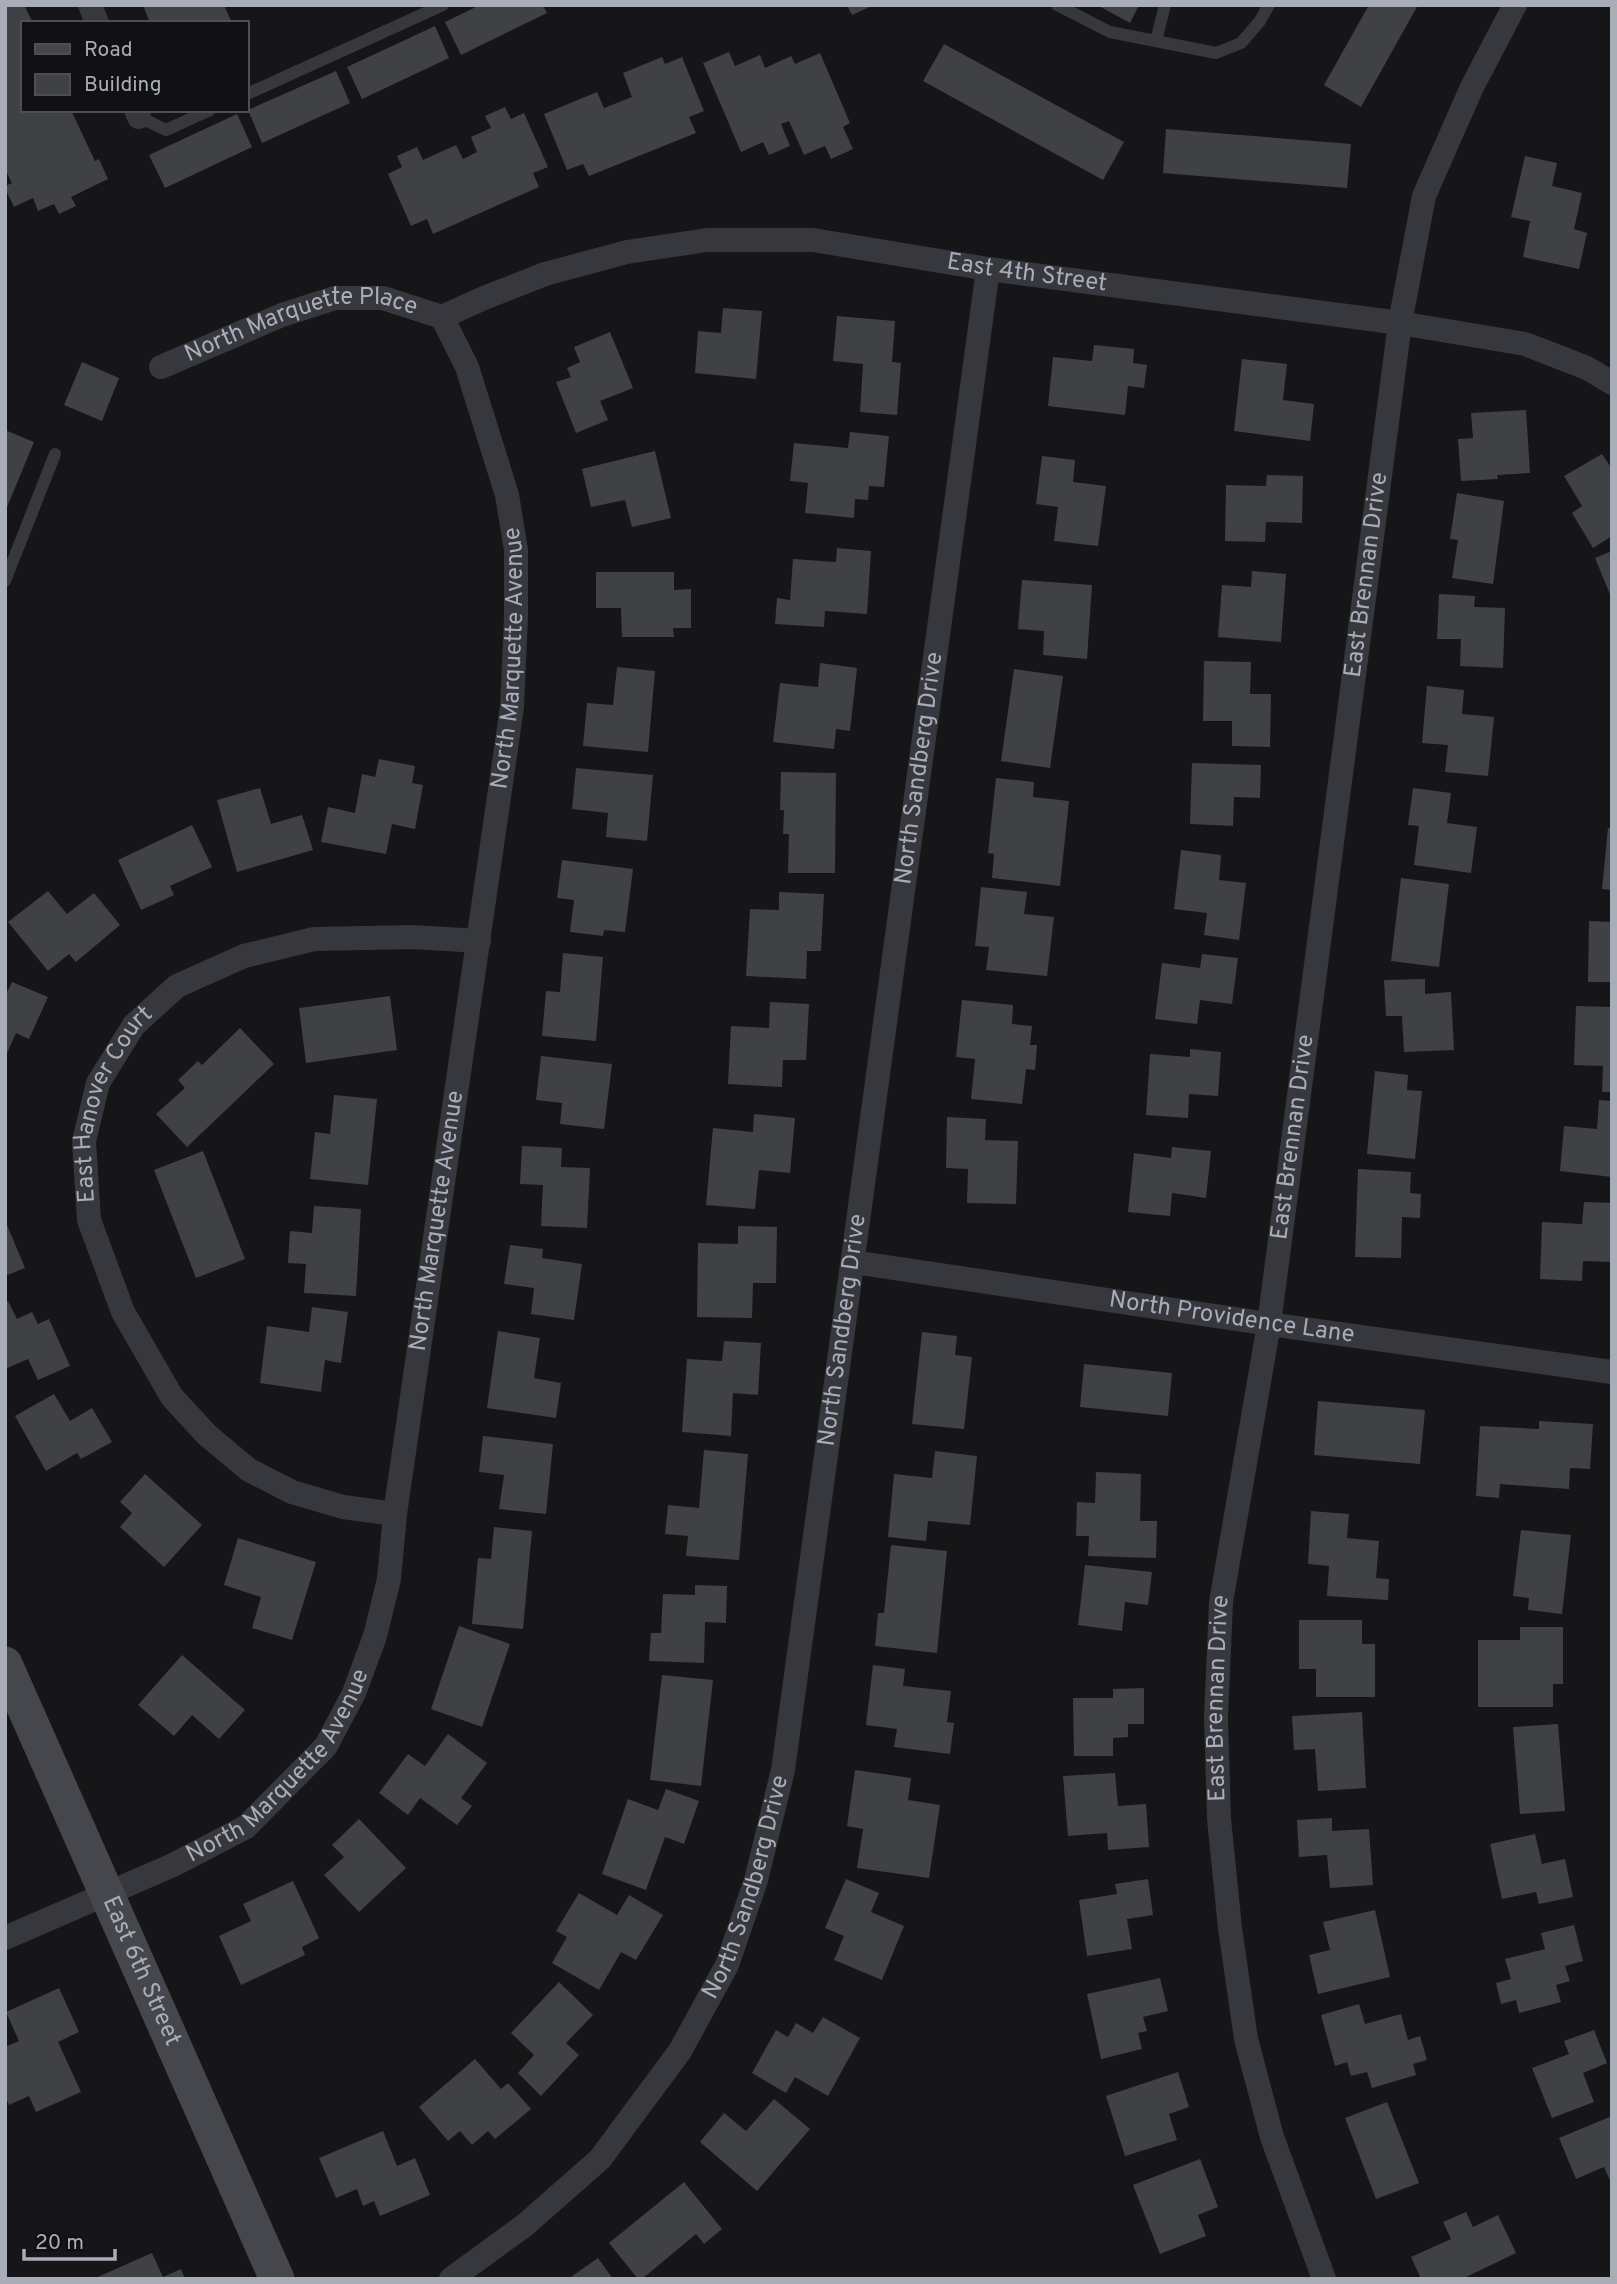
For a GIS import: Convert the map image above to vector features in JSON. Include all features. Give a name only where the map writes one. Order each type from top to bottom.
[{"type":"main road","name":"East 6th Street","points":[[5,1664],[277,2279]]},
{"type":"street","name":"East Brennan Drive","points":[[1324,2279],[1272,2137],[1246,2039],[1230,1928],[1219,1819],[1216,1717],[1221,1602],[1269,1324],[1400,323],[1423,196],[1472,87],[1515,5]]},
{"type":"street","name":"East 4th Street","points":[[442,317],[545,274],[626,251],[707,240],[813,240],[988,269],[1400,323],[1525,344],[1587,368],[1612,383]]},
{"type":"street","name":"North Sandberg Drive","points":[[450,2279],[525,2225],[600,2159],[680,2051],[727,1965],[756,1880],[783,1770],[988,269]]},
{"type":"street","name":"North Marquette Place","points":[[161,367],[282,315],[335,298],[383,298],[442,317]]},
{"type":"street","name":"North Marquette Avenue","points":[[5,1938],[173,1865],[246,1827],[326,1746],[354,1693],[375,1636],[389,1579],[395,1514],[512,707],[516,550],[507,495],[467,367],[442,317]]},
{"type":"street","name":"East Hanover Court","points":[[395,1514],[342,1507],[292,1492],[249,1470],[207,1435],[172,1397],[123,1312],[89,1220],[84,1141],[98,1083],[134,1025],[177,986],[244,956],[314,939],[413,937],[480,941]]},
{"type":"street","name":"North Providence Lane","points":[[853,1262],[1612,1372]]},
{"type":"lane","points":[[248,94],[443,5]]},
{"type":"lane","points":[[1057,5],[1110,32],[1216,53],[1241,43],[1260,22],[1269,5]]},
{"type":"lane","points":[[1156,41],[1165,5]]},
{"type":"lane","points":[[137,114],[166,130],[206,112]]},
{"type":"lane","points":[[5,581],[55,454]]},
{"type":"building","points":[[5,5],[24,5],[32,21],[21,21],[21,112],[72,112],[95,161],[99,159],[108,179],[71,197],[76,206],[59,214],[54,204],[38,211],[33,198],[14,207],[5,188],[12,183],[5,169]]},
{"type":"building","points":[[143,5],[224,5],[231,21],[149,21]]},
{"type":"building","points":[[480,5],[543,5],[547,13],[461,55],[445,22]]},
{"type":"building","points":[[847,5],[874,5],[852,15]]},
{"type":"building","points":[[1097,5],[1139,5],[1130,23]]},
{"type":"building","points":[[1369,5],[1418,5],[1361,107],[1324,85]]},
{"type":"building","points":[[435,26],[449,58],[362,99],[347,67]]},
{"type":"building","points":[[944,44],[1124,142],[1103,180],[923,81]]},
{"type":"building","points":[[729,52],[735,66],[760,55],[765,68],[791,56],[795,64],[820,53],[850,123],[843,127],[853,149],[831,159],[825,146],[804,155],[789,121],[781,124],[790,146],[769,155],[763,142],[741,152],[703,63]]},
{"type":"building","points":[[662,57],[665,64],[682,57],[704,111],[689,117],[696,133],[589,176],[583,164],[567,170],[544,114],[597,92],[604,108],[632,97],[623,73]]},
{"type":"building","points":[[336,71],[350,103],[262,143],[248,110]]},
{"type":"building","points":[[505,107],[511,119],[524,113],[548,167],[533,173],[539,187],[433,234],[427,219],[411,226],[388,174],[402,167],[397,156],[417,147],[423,160],[456,145],[463,159],[477,152],[471,137],[491,128],[485,116]]},
{"type":"building","points":[[237,114],[252,147],[165,188],[149,155]]},
{"type":"building","points":[[1166,129],[1351,144],[1347,188],[1163,173]]},
{"type":"building","points":[[1525,156],[1557,163],[1552,186],[1582,193],[1574,229],[1587,233],[1579,269],[1523,257],[1530,221],[1511,217]]},
{"type":"building","points":[[723,308],[762,311],[756,379],[695,373],[698,331],[721,333]]},
{"type":"building","points":[[837,316],[895,321],[892,362],[901,363],[897,415],[860,412],[863,364],[833,361]]},
{"type":"building","points":[[610,332],[633,388],[600,401],[608,420],[576,433],[556,382],[571,377],[567,368],[580,362],[574,347]]},
{"type":"building","points":[[1094,345],[1134,349],[1133,363],[1147,365],[1144,388],[1128,386],[1125,415],[1048,406],[1053,357],[1092,361]]},
{"type":"building","points":[[1242,359],[1287,364],[1283,400],[1314,404],[1310,441],[1234,431]]},
{"type":"building","points":[[82,362],[119,378],[102,421],[64,405]]},
{"type":"building","points":[[1526,410],[1530,473],[1497,475],[1498,479],[1461,481],[1458,439],[1473,438],[1471,413]]},
{"type":"building","points":[[5,430],[34,442],[5,512]]},
{"type":"building","points":[[850,432],[889,436],[884,487],[869,486],[868,500],[855,499],[854,518],[805,513],[808,483],[790,481],[794,443],[848,448]]},
{"type":"building","points":[[655,451],[671,518],[632,527],[625,500],[591,507],[582,469]]},
{"type":"building","points":[[1602,454],[1612,469],[1612,536],[1593,548],[1572,513],[1582,506],[1564,476]]},
{"type":"building","points":[[1042,456],[1075,460],[1073,482],[1106,486],[1098,546],[1054,541],[1058,507],[1036,504]]},
{"type":"building","points":[[1267,475],[1303,476],[1302,523],[1266,522],[1265,542],[1225,541],[1226,485],[1266,486]]},
{"type":"building","points":[[1457,493],[1504,501],[1493,584],[1452,578],[1458,540],[1450,539]]},
{"type":"building","points":[[837,548],[871,551],[867,614],[825,611],[824,627],[775,624],[777,598],[790,600],[793,559],[836,562]]},
{"type":"building","points":[[1612,551],[1612,599],[1595,558]]},
{"type":"building","points":[[1252,571],[1286,574],[1281,642],[1218,637],[1222,585],[1251,587]]},
{"type":"building","points":[[596,572],[674,572],[674,590],[691,589],[691,628],[673,628],[674,637],[622,637],[621,608],[596,608]]},
{"type":"building","points":[[1022,580],[1092,585],[1087,659],[1043,655],[1044,631],[1018,629]]},
{"type":"building","points":[[1439,594],[1475,596],[1474,607],[1505,608],[1503,668],[1460,666],[1461,639],[1437,639]]},
{"type":"building","points":[[1204,661],[1251,662],[1250,694],[1271,694],[1270,747],[1232,746],[1232,721],[1203,721]]},
{"type":"building","points":[[820,663],[857,668],[850,731],[836,729],[834,749],[773,742],[780,683],[818,687]]},
{"type":"building","points":[[617,667],[655,671],[648,752],[583,746],[587,703],[613,705]]},
{"type":"building","points":[[1014,669],[1063,676],[1050,768],[1001,761]]},
{"type":"building","points":[[1427,686],[1464,690],[1462,714],[1494,717],[1488,776],[1445,772],[1448,745],[1422,743]]},
{"type":"building","points":[[379,759],[415,766],[412,783],[423,785],[415,829],[392,824],[386,854],[321,842],[328,807],[355,813],[362,774],[375,777]]},
{"type":"building","points":[[1192,763],[1261,765],[1260,798],[1234,797],[1233,826],[1190,824]]},
{"type":"building","points":[[576,768],[653,775],[647,841],[606,837],[608,813],[572,809]]},
{"type":"building","points":[[781,772],[836,773],[835,873],[788,873],[789,834],[783,834],[784,810],[780,810]]},
{"type":"building","points":[[996,778],[1034,782],[1033,797],[1069,801],[1060,886],[992,878],[994,854],[988,853]]},
{"type":"building","points":[[260,788],[271,824],[302,815],[313,850],[237,872],[217,800]]},
{"type":"building","points":[[1413,788],[1451,793],[1447,823],[1477,827],[1471,873],[1414,865],[1419,826],[1408,825]]},
{"type":"building","points":[[192,825],[212,867],[170,886],[174,895],[141,910],[118,860]]},
{"type":"building","points":[[1608,828],[1612,828],[1612,890],[1602,889]]},
{"type":"building","points":[[1181,850],[1221,855],[1219,880],[1246,883],[1239,940],[1204,935],[1207,913],[1174,909]]},
{"type":"building","points":[[562,860],[633,869],[625,932],[604,930],[603,936],[570,932],[574,900],[557,898]]},
{"type":"building","points":[[1401,878],[1449,884],[1439,967],[1391,961]]},
{"type":"building","points":[[981,887],[1027,892],[1024,914],[1054,917],[1047,976],[986,970],[989,947],[975,946]]},
{"type":"building","points":[[48,891],[67,914],[94,893],[120,925],[76,962],[69,954],[48,971],[8,922]]},
{"type":"building","points":[[779,892],[824,894],[821,951],[807,951],[806,979],[746,976],[750,909],[779,910]]},
{"type":"building","points":[[1589,921],[1612,922],[1612,982],[1588,982]]},
{"type":"building","points":[[563,953],[603,957],[596,1041],[542,1036],[546,991],[560,992]]},
{"type":"building","points":[[1202,954],[1238,958],[1232,1004],[1200,1000],[1197,1024],[1155,1019],[1162,963],[1200,968]]},
{"type":"building","points":[[1425,979],[1425,994],[1451,992],[1454,1050],[1404,1052],[1402,1016],[1386,1016],[1384,980]]},
{"type":"building","points":[[12,982],[48,997],[29,1039],[16,1033],[5,1058],[5,996]]},
{"type":"building","points":[[390,996],[397,1050],[306,1063],[299,1008]]},
{"type":"building","points":[[962,1000],[1013,1005],[1012,1024],[1032,1026],[1030,1045],[1037,1045],[1035,1070],[1026,1069],[1022,1104],[971,1099],[975,1059],[956,1057]]},
{"type":"building","points":[[770,1002],[809,1004],[806,1060],[783,1060],[782,1087],[728,1084],[731,1026],[769,1028]]},
{"type":"building","points":[[1576,1006],[1612,1007],[1612,1092],[1602,1092],[1603,1066],[1574,1065]]},
{"type":"building","points":[[240,1028],[274,1064],[187,1147],[156,1114],[185,1088],[178,1080],[198,1061],[202,1065]]},
{"type":"building","points":[[1190,1049],[1221,1052],[1218,1096],[1189,1094],[1188,1118],[1146,1115],[1150,1054],[1190,1057]]},
{"type":"building","points":[[541,1056],[612,1064],[604,1129],[560,1124],[562,1103],[536,1100]]},
{"type":"building","points":[[1375,1071],[1408,1075],[1407,1090],[1422,1091],[1415,1159],[1367,1154]]},
{"type":"building","points":[[334,1095],[377,1099],[368,1185],[310,1179],[315,1132],[330,1134]]},
{"type":"building","points":[[1599,1100],[1612,1101],[1612,1177],[1560,1171],[1564,1126],[1597,1129]]},
{"type":"building","points":[[754,1114],[795,1118],[790,1173],[759,1170],[755,1209],[706,1205],[713,1128],[753,1132]]},
{"type":"building","points":[[947,1117],[986,1119],[985,1140],[1018,1141],[1016,1204],[967,1203],[968,1169],[946,1168]]},
{"type":"building","points":[[522,1146],[562,1148],[561,1167],[590,1168],[587,1228],[541,1226],[543,1185],[520,1184]]},
{"type":"building","points":[[1172,1147],[1211,1151],[1206,1198],[1172,1193],[1170,1216],[1128,1212],[1134,1153],[1171,1158]]},
{"type":"building","points":[[203,1151],[245,1259],[196,1278],[154,1170]]},
{"type":"building","points":[[1358,1169],[1411,1172],[1410,1193],[1421,1194],[1420,1218],[1402,1217],[1401,1258],[1355,1257]]},
{"type":"building","points":[[1584,1202],[1612,1203],[1612,1262],[1583,1261],[1582,1281],[1540,1279],[1542,1222],[1582,1224]]},
{"type":"building","points":[[314,1206],[361,1209],[356,1296],[304,1293],[306,1264],[288,1263],[290,1231],[312,1233]]},
{"type":"building","points":[[5,1220],[25,1268],[5,1276]]},
{"type":"building","points":[[738,1226],[777,1227],[776,1283],[753,1283],[752,1318],[697,1317],[698,1243],[738,1244]]},
{"type":"building","points":[[510,1245],[543,1249],[542,1258],[582,1264],[574,1320],[531,1314],[534,1288],[504,1284]]},
{"type":"building","points":[[8,1301],[17,1319],[32,1312],[38,1324],[49,1319],[70,1366],[38,1380],[28,1359],[5,1369],[5,1302]]},
{"type":"building","points":[[312,1307],[348,1312],[341,1363],[325,1360],[321,1392],[260,1383],[267,1326],[309,1332]]},
{"type":"building","points":[[498,1331],[540,1338],[534,1378],[561,1383],[556,1418],[487,1408]]},
{"type":"building","points":[[922,1332],[957,1336],[955,1355],[972,1357],[964,1429],[912,1424]]},
{"type":"building","points":[[724,1341],[761,1343],[758,1395],[733,1393],[731,1436],[682,1432],[687,1359],[722,1361]]},
{"type":"building","points":[[1084,1364],[1172,1373],[1168,1416],[1080,1407]]},
{"type":"building","points":[[54,1394],[70,1421],[92,1408],[112,1442],[81,1459],[77,1453],[46,1471],[15,1416]]},
{"type":"building","points":[[1318,1401],[1425,1410],[1420,1464],[1314,1455]]},
{"type":"building","points":[[1539,1421],[1593,1424],[1590,1469],[1570,1468],[1569,1489],[1500,1484],[1499,1498],[1476,1496],[1480,1426],[1539,1429]]},
{"type":"building","points":[[483,1436],[553,1444],[546,1514],[499,1509],[504,1475],[479,1472]]},
{"type":"building","points":[[704,1450],[748,1454],[739,1560],[686,1556],[688,1536],[665,1534],[668,1505],[699,1508]]},
{"type":"building","points":[[935,1451],[977,1456],[970,1525],[928,1521],[926,1541],[888,1537],[894,1474],[932,1478]]},
{"type":"building","points":[[1096,1472],[1141,1474],[1140,1521],[1157,1521],[1156,1558],[1088,1556],[1089,1536],[1076,1536],[1077,1502],[1095,1503]]},
{"type":"building","points":[[145,1474],[202,1525],[164,1567],[120,1527],[132,1513],[120,1502]]},
{"type":"building","points":[[1311,1511],[1349,1514],[1347,1538],[1379,1541],[1376,1578],[1389,1579],[1388,1600],[1327,1596],[1329,1566],[1308,1564]]},
{"type":"building","points":[[494,1527],[532,1531],[523,1629],[472,1624],[478,1558],[491,1559]]},
{"type":"building","points":[[1521,1530],[1571,1535],[1562,1614],[1528,1610],[1529,1598],[1513,1596]]},
{"type":"building","points":[[238,1538],[316,1562],[292,1640],[252,1628],[261,1597],[224,1585]]},
{"type":"building","points":[[891,1545],[947,1551],[937,1653],[875,1646],[878,1613],[884,1613]]},
{"type":"building","points":[[1085,1565],[1152,1572],[1148,1605],[1125,1602],[1122,1631],[1078,1625]]},
{"type":"building","points":[[695,1585],[727,1586],[726,1623],[705,1622],[704,1663],[649,1661],[651,1633],[661,1633],[663,1594],[695,1595]]},
{"type":"building","points":[[1299,1620],[1362,1620],[1362,1644],[1375,1644],[1375,1697],[1316,1697],[1316,1669],[1299,1669]]},
{"type":"building","points":[[459,1626],[510,1644],[482,1727],[431,1709]]},
{"type":"building","points":[[1520,1627],[1563,1627],[1563,1684],[1553,1684],[1553,1707],[1478,1707],[1478,1640],[1520,1640]]},
{"type":"building","points":[[182,1655],[245,1710],[219,1739],[192,1715],[174,1736],[138,1705]]},
{"type":"building","points":[[873,1665],[905,1669],[903,1686],[951,1691],[947,1722],[954,1723],[950,1754],[894,1747],[897,1729],[866,1725]]},
{"type":"building","points":[[662,1675],[713,1680],[701,1786],[650,1780]]},
{"type":"building","points":[[1144,1688],[1144,1724],[1128,1724],[1128,1737],[1113,1738],[1113,1756],[1074,1756],[1073,1698],[1113,1698],[1113,1689]]},
{"type":"building","points":[[1362,1712],[1366,1788],[1318,1791],[1315,1749],[1294,1750],[1292,1716]]},
{"type":"building","points":[[1558,1724],[1565,1811],[1520,1814],[1513,1727]]},
{"type":"building","points":[[448,1734],[487,1763],[461,1798],[472,1806],[457,1825],[420,1798],[408,1815],[379,1793],[408,1754],[425,1766]]},
{"type":"building","points":[[855,1770],[911,1778],[908,1800],[940,1805],[929,1878],[857,1868],[863,1829],[847,1826]]},
{"type":"building","points":[[1115,1773],[1118,1806],[1146,1804],[1149,1847],[1108,1850],[1107,1833],[1068,1836],[1063,1776]]},
{"type":"building","points":[[666,1789],[699,1801],[684,1844],[665,1837],[646,1890],[602,1874],[628,1799],[658,1810]]},
{"type":"building","points":[[1332,1818],[1332,1831],[1369,1829],[1373,1885],[1330,1888],[1327,1855],[1299,1857],[1297,1820]]},
{"type":"building","points":[[359,1819],[406,1868],[359,1912],[324,1875],[344,1857],[332,1845]]},
{"type":"building","points":[[1535,1834],[1542,1864],[1565,1859],[1573,1897],[1539,1904],[1536,1892],[1502,1899],[1490,1844]]},
{"type":"building","points":[[846,1879],[879,1893],[871,1912],[904,1926],[882,1980],[834,1960],[844,1936],[825,1928]]},
{"type":"building","points":[[1148,1879],[1153,1915],[1127,1919],[1132,1949],[1087,1956],[1079,1900],[1117,1894],[1115,1884]]},
{"type":"building","points":[[293,1881],[319,1938],[302,1947],[305,1955],[241,1985],[219,1936],[251,1921],[243,1904]]},
{"type":"building","points":[[579,1893],[617,1915],[629,1895],[663,1915],[636,1960],[621,1952],[599,1990],[552,1963],[567,1937],[556,1931]]},
{"type":"building","points":[[1375,1910],[1390,1977],[1318,1994],[1309,1955],[1330,1950],[1323,1922]]},
{"type":"building","points":[[1574,1925],[1583,1961],[1565,1966],[1570,1981],[1556,1985],[1561,2002],[1519,2013],[1516,2000],[1501,2004],[1496,1983],[1511,1979],[1505,1959],[1545,1949],[1541,1933]]},
{"type":"building","points":[[1160,1978],[1168,2011],[1143,2017],[1147,2031],[1138,2033],[1142,2049],[1101,2059],[1087,1994]]},
{"type":"building","points":[[559,1982],[593,2015],[566,2043],[579,2055],[541,2096],[518,2073],[534,2055],[511,2033]]},
{"type":"building","points":[[59,1988],[79,2032],[58,2042],[81,2092],[36,2112],[29,2096],[9,2105],[5,2096],[5,2047],[19,2041],[6,2012]]},
{"type":"building","points":[[1359,2004],[1365,2024],[1401,2014],[1408,2040],[1420,2036],[1427,2060],[1413,2064],[1416,2075],[1372,2088],[1367,2072],[1351,2076],[1347,2062],[1335,2066],[1321,2015]]},
{"type":"building","points":[[823,2017],[860,2038],[828,2096],[795,2077],[786,2093],[752,2073],[776,2030],[788,2037],[796,2023],[813,2033]]},
{"type":"building","points":[[1594,2030],[1607,2063],[1583,2073],[1594,2102],[1552,2118],[1532,2068],[1569,2054],[1564,2041]]},
{"type":"building","points":[[475,2059],[501,2089],[508,2083],[531,2109],[495,2139],[488,2131],[472,2145],[460,2131],[448,2141],[419,2107]]},
{"type":"building","points":[[1178,2072],[1189,2107],[1169,2114],[1177,2140],[1125,2156],[1106,2096]]},
{"type":"building","points":[[774,2099],[810,2129],[757,2191],[700,2142],[724,2113],[746,2131]]},
{"type":"building","points":[[1387,2102],[1419,2183],[1376,2199],[1345,2118]]},
{"type":"building","points":[[1612,2116],[1612,2185],[1604,2167],[1576,2179],[1559,2138]]},
{"type":"building","points":[[383,2131],[397,2166],[415,2158],[430,2195],[380,2216],[374,2201],[363,2206],[357,2189],[336,2198],[319,2158]]},
{"type":"building","points":[[1200,2159],[1218,2207],[1198,2215],[1206,2236],[1160,2254],[1133,2185]]},
{"type":"building","points":[[684,2182],[722,2229],[704,2244],[696,2234],[642,2279],[638,2279],[609,2243]]},
{"type":"building","points":[[1466,2212],[1473,2227],[1498,2215],[1516,2253],[1462,2279],[1421,2279],[1411,2257],[1451,2239],[1443,2222]]},
{"type":"building","points":[[152,2253],[163,2277],[181,2269],[185,2279],[93,2279]]},
{"type":"building","points":[[598,2258],[613,2279],[568,2279]]}]
